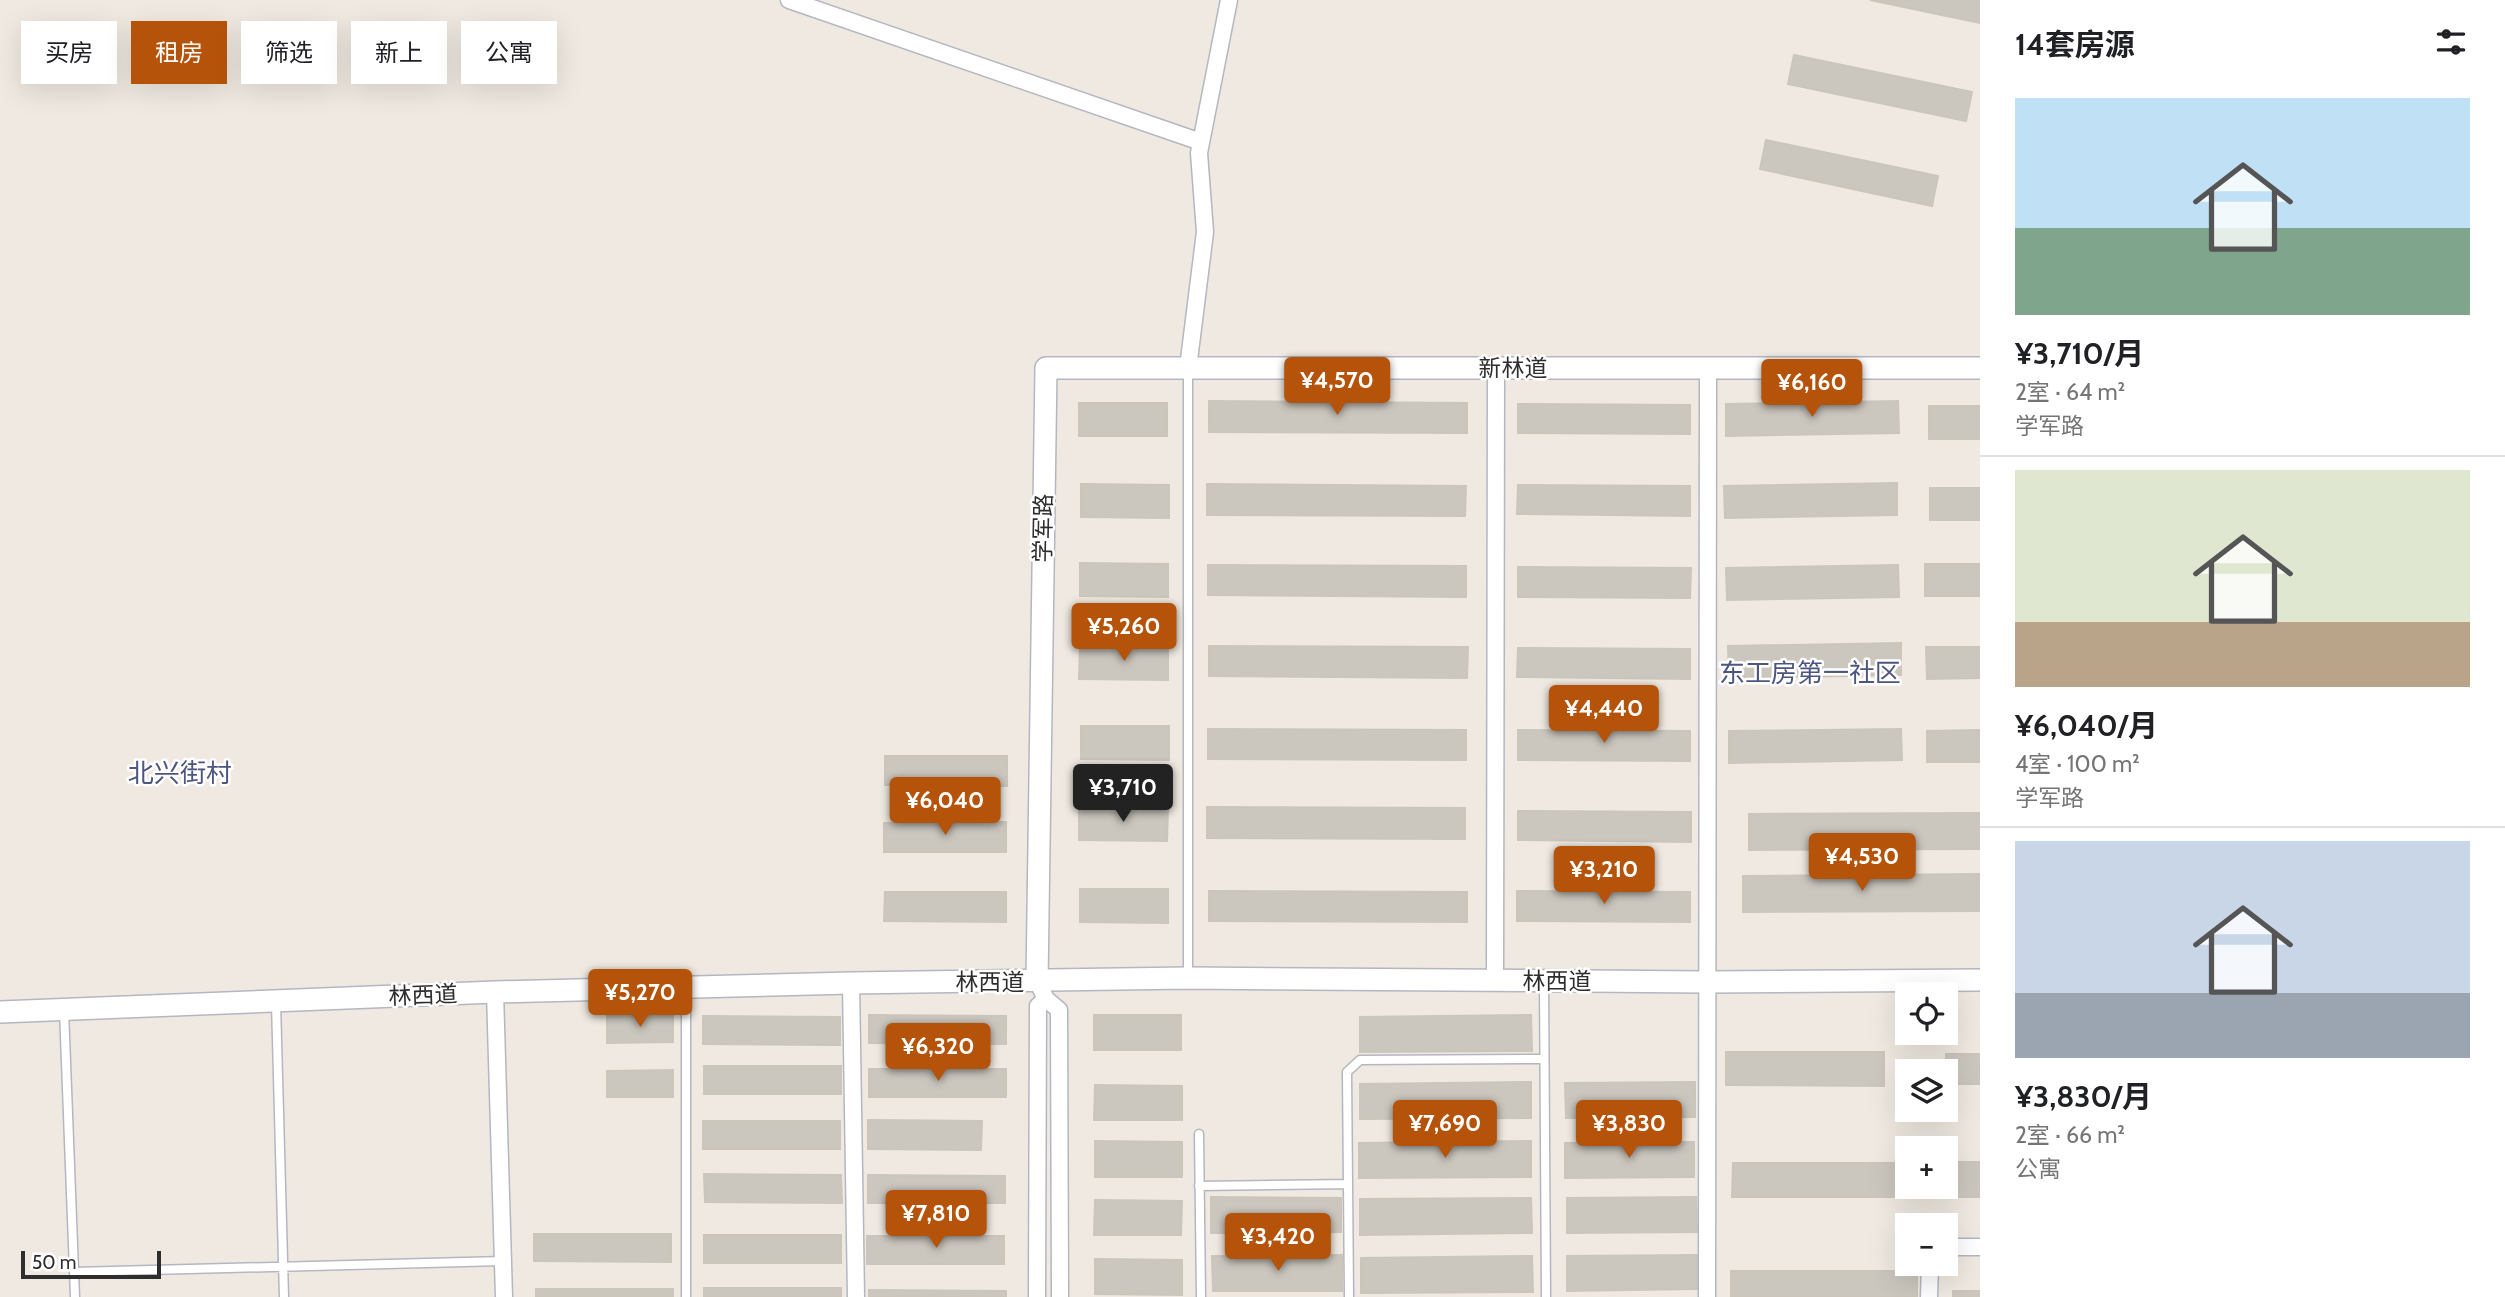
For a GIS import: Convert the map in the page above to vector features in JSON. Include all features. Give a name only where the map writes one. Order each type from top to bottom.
[{"type":"main road","name":"新林道","points":[[1046,368],[1980,368]]},
{"type":"main road","name":"学军路","points":[[1042,990],[1046,368]]},
{"type":"main road","name":"林西道","points":[[0,1012],[495,992],[851,982],[1042,990],[1188,978],[1706,982],[1980,980]]},
{"type":"street","points":[[789,0],[1201,142]]},
{"type":"street","points":[[1188,368],[1205,232],[1199,153],[1229,0]]},
{"type":"street","points":[[1495,980],[1496,368]]},
{"type":"street","points":[[1707,1297],[1708,369]]},
{"type":"street","points":[[851,982],[856,1297]]},
{"type":"street","points":[[1037,1297],[1038,1006],[1042,990]]},
{"type":"street","points":[[1042,990],[1059,1010],[1060,1297]]},
{"type":"street","points":[[495,992],[504,1297]]},
{"type":"street","points":[[1958,1247],[1980,1247]]},
{"type":"street","points":[[1928,1297],[1929,1276]]},
{"type":"lane","points":[[1188,368],[1188,978]]},
{"type":"lane","points":[[1544,981],[1546,1297]]},
{"type":"lane","points":[[686,987],[686,1297]]},
{"type":"lane","points":[[276,1001],[284,1297]]},
{"type":"lane","points":[[64,1009],[75,1297]]},
{"type":"lane","points":[[1349,1297],[1347,1072],[1360,1060],[1544,1059]]},
{"type":"lane","points":[[1199,1134],[1201,1297]]},
{"type":"lane","points":[[1199,1186],[1348,1184]]},
{"type":"lane","points":[[74,1272],[503,1261]]},
{"type":"building","points":[[1870,0],[1980,0],[1980,23]]},
{"type":"building","points":[[1794,55],[1972,92],[1966,121],[1788,84]]},
{"type":"building","points":[[1766,140],[1938,176],[1932,206],[1760,169]]},
{"type":"building","points":[[1209,401],[1467,403],[1467,433],[1209,432]]},
{"type":"building","points":[[1898,401],[1899,433],[1726,436],[1726,404]]},
{"type":"building","points":[[1079,403],[1167,403],[1167,436],[1079,436]]},
{"type":"building","points":[[1518,404],[1690,405],[1690,434],[1518,433]]},
{"type":"building","points":[[1929,406],[1980,406],[1980,439],[1929,439]]},
{"type":"building","points":[[1897,483],[1897,515],[1725,518],[1724,486]]},
{"type":"building","points":[[1081,484],[1169,485],[1169,518],[1081,517]]},
{"type":"building","points":[[1207,484],[1466,486],[1465,516],[1207,515]]},
{"type":"building","points":[[1518,485],[1690,486],[1690,516],[1517,514]]},
{"type":"building","points":[[1930,488],[1980,488],[1980,520],[1930,520]]},
{"type":"building","points":[[1080,563],[1168,564],[1168,597],[1080,596]]},
{"type":"building","points":[[1925,564],[1980,564],[1980,596],[1925,596]]},
{"type":"building","points":[[1208,565],[1466,566],[1466,597],[1208,595]]},
{"type":"building","points":[[1898,565],[1899,597],[1727,600],[1726,568]]},
{"type":"building","points":[[1518,567],[1691,568],[1690,598],[1518,597]]},
{"type":"building","points":[[1901,643],[1901,675],[1729,678],[1728,646]]},
{"type":"building","points":[[1080,646],[1168,646],[1168,680],[1079,679]]},
{"type":"building","points":[[1209,646],[1468,647],[1467,678],[1209,676]]},
{"type":"building","points":[[1926,647],[1980,647],[1980,678],[1927,679]]},
{"type":"building","points":[[1518,648],[1690,649],[1690,679],[1517,677]]},
{"type":"building","points":[[1081,726],[1169,726],[1169,760],[1081,759]]},
{"type":"building","points":[[1208,729],[1466,730],[1466,760],[1208,759]]},
{"type":"building","points":[[1901,729],[1902,760],[1729,763],[1729,731]]},
{"type":"building","points":[[1518,730],[1690,731],[1690,761],[1518,760]]},
{"type":"building","points":[[1980,730],[1980,762],[1927,762],[1927,731]]},
{"type":"building","points":[[885,756],[1007,756],[1007,786],[885,785]]},
{"type":"building","points":[[1079,807],[1168,808],[1167,841],[1079,840]]},
{"type":"building","points":[[1207,807],[1465,808],[1465,839],[1207,838]]},
{"type":"building","points":[[1518,811],[1691,812],[1691,842],[1518,840]]},
{"type":"building","points":[[1980,813],[1980,849],[1749,850],[1749,814]]},
{"type":"building","points":[[1006,822],[1006,852],[884,852],[884,823]]},
{"type":"building","points":[[1980,874],[1980,911],[1743,912],[1743,876]]},
{"type":"building","points":[[1080,889],[1168,889],[1168,923],[1080,922]]},
{"type":"building","points":[[1209,891],[1467,892],[1467,922],[1209,921]]},
{"type":"building","points":[[1517,891],[1690,892],[1690,922],[1517,921]]},
{"type":"building","points":[[885,892],[1006,892],[1006,922],[884,921]]},
{"type":"building","points":[[869,1015],[1006,1016],[1006,1044],[869,1043]]},
{"type":"building","points":[[1094,1015],[1181,1015],[1181,1050],[1094,1050]]},
{"type":"building","points":[[1531,1015],[1532,1051],[1360,1052],[1360,1017]]},
{"type":"building","points":[[607,1016],[673,1016],[673,1042],[607,1043]]},
{"type":"building","points":[[703,1016],[840,1017],[840,1045],[703,1044]]},
{"type":"building","points":[[1726,1052],[1884,1052],[1884,1086],[1726,1085]]},
{"type":"building","points":[[1946,1054],[1980,1054],[1980,1084],[1958,1084],[1958,1059],[1946,1059]]},
{"type":"building","points":[[704,1066],[841,1066],[841,1094],[704,1094]]},
{"type":"building","points":[[869,1069],[1006,1069],[1006,1097],[869,1097]]},
{"type":"building","points":[[673,1070],[673,1097],[607,1097],[607,1071]]},
{"type":"building","points":[[1531,1082],[1531,1118],[1360,1119],[1360,1084]]},
{"type":"building","points":[[1695,1082],[1695,1117],[1566,1118],[1565,1083]]},
{"type":"building","points":[[1095,1085],[1182,1086],[1182,1120],[1094,1120]]},
{"type":"building","points":[[868,1120],[982,1121],[981,1150],[868,1149]]},
{"type":"building","points":[[703,1121],[840,1121],[840,1149],[703,1149]]},
{"type":"building","points":[[1095,1141],[1182,1142],[1182,1177],[1095,1177]]},
{"type":"building","points":[[1531,1141],[1531,1177],[1359,1178],[1359,1143]]},
{"type":"building","points":[[1694,1142],[1694,1177],[1565,1178],[1565,1143]]},
{"type":"building","points":[[1958,1162],[1980,1162],[1980,1197],[1958,1197]]},
{"type":"building","points":[[1733,1163],[1895,1163],[1895,1197],[1732,1197]]},
{"type":"building","points":[[704,1174],[841,1175],[842,1203],[705,1202]]},
{"type":"building","points":[[868,1175],[1005,1176],[1005,1203],[868,1203]]},
{"type":"building","points":[[1211,1197],[1341,1198],[1341,1232],[1211,1233]]},
{"type":"building","points":[[1696,1197],[1697,1232],[1567,1233],[1567,1198]]},
{"type":"building","points":[[1531,1198],[1532,1233],[1360,1235],[1360,1199]]},
{"type":"building","points":[[1095,1200],[1182,1201],[1181,1235],[1094,1235]]},
{"type":"building","points":[[534,1234],[671,1234],[671,1262],[534,1261]]},
{"type":"building","points":[[704,1235],[841,1235],[841,1263],[704,1263]]},
{"type":"building","points":[[867,1236],[1004,1236],[1004,1264],[867,1264]]},
{"type":"building","points":[[1342,1255],[1342,1291],[1213,1291],[1212,1256]]},
{"type":"building","points":[[1697,1255],[1697,1289],[1567,1291],[1567,1256]]},
{"type":"building","points":[[1532,1256],[1533,1292],[1361,1293],[1361,1258]]},
{"type":"building","points":[[1095,1259],[1182,1260],[1182,1295],[1095,1294]]},
{"type":"building","points":[[1731,1271],[1895,1271],[1895,1276],[1917,1276],[1917,1297],[1731,1297]]},
{"type":"building","points":[[704,1288],[841,1288],[841,1297],[704,1297]]},
{"type":"building","points":[[536,1289],[673,1289],[673,1297],[536,1297]]},
{"type":"building","points":[[869,1290],[1006,1291],[1006,1297],[869,1297]]},
{"type":"building","points":[[1953,1291],[1980,1291],[1980,1297],[1953,1297]]},
{"type":"district","name":"东工房第一社区","points":[[1810,673]]},
{"type":"district","name":"北兴街村","points":[[180,773]]}]
